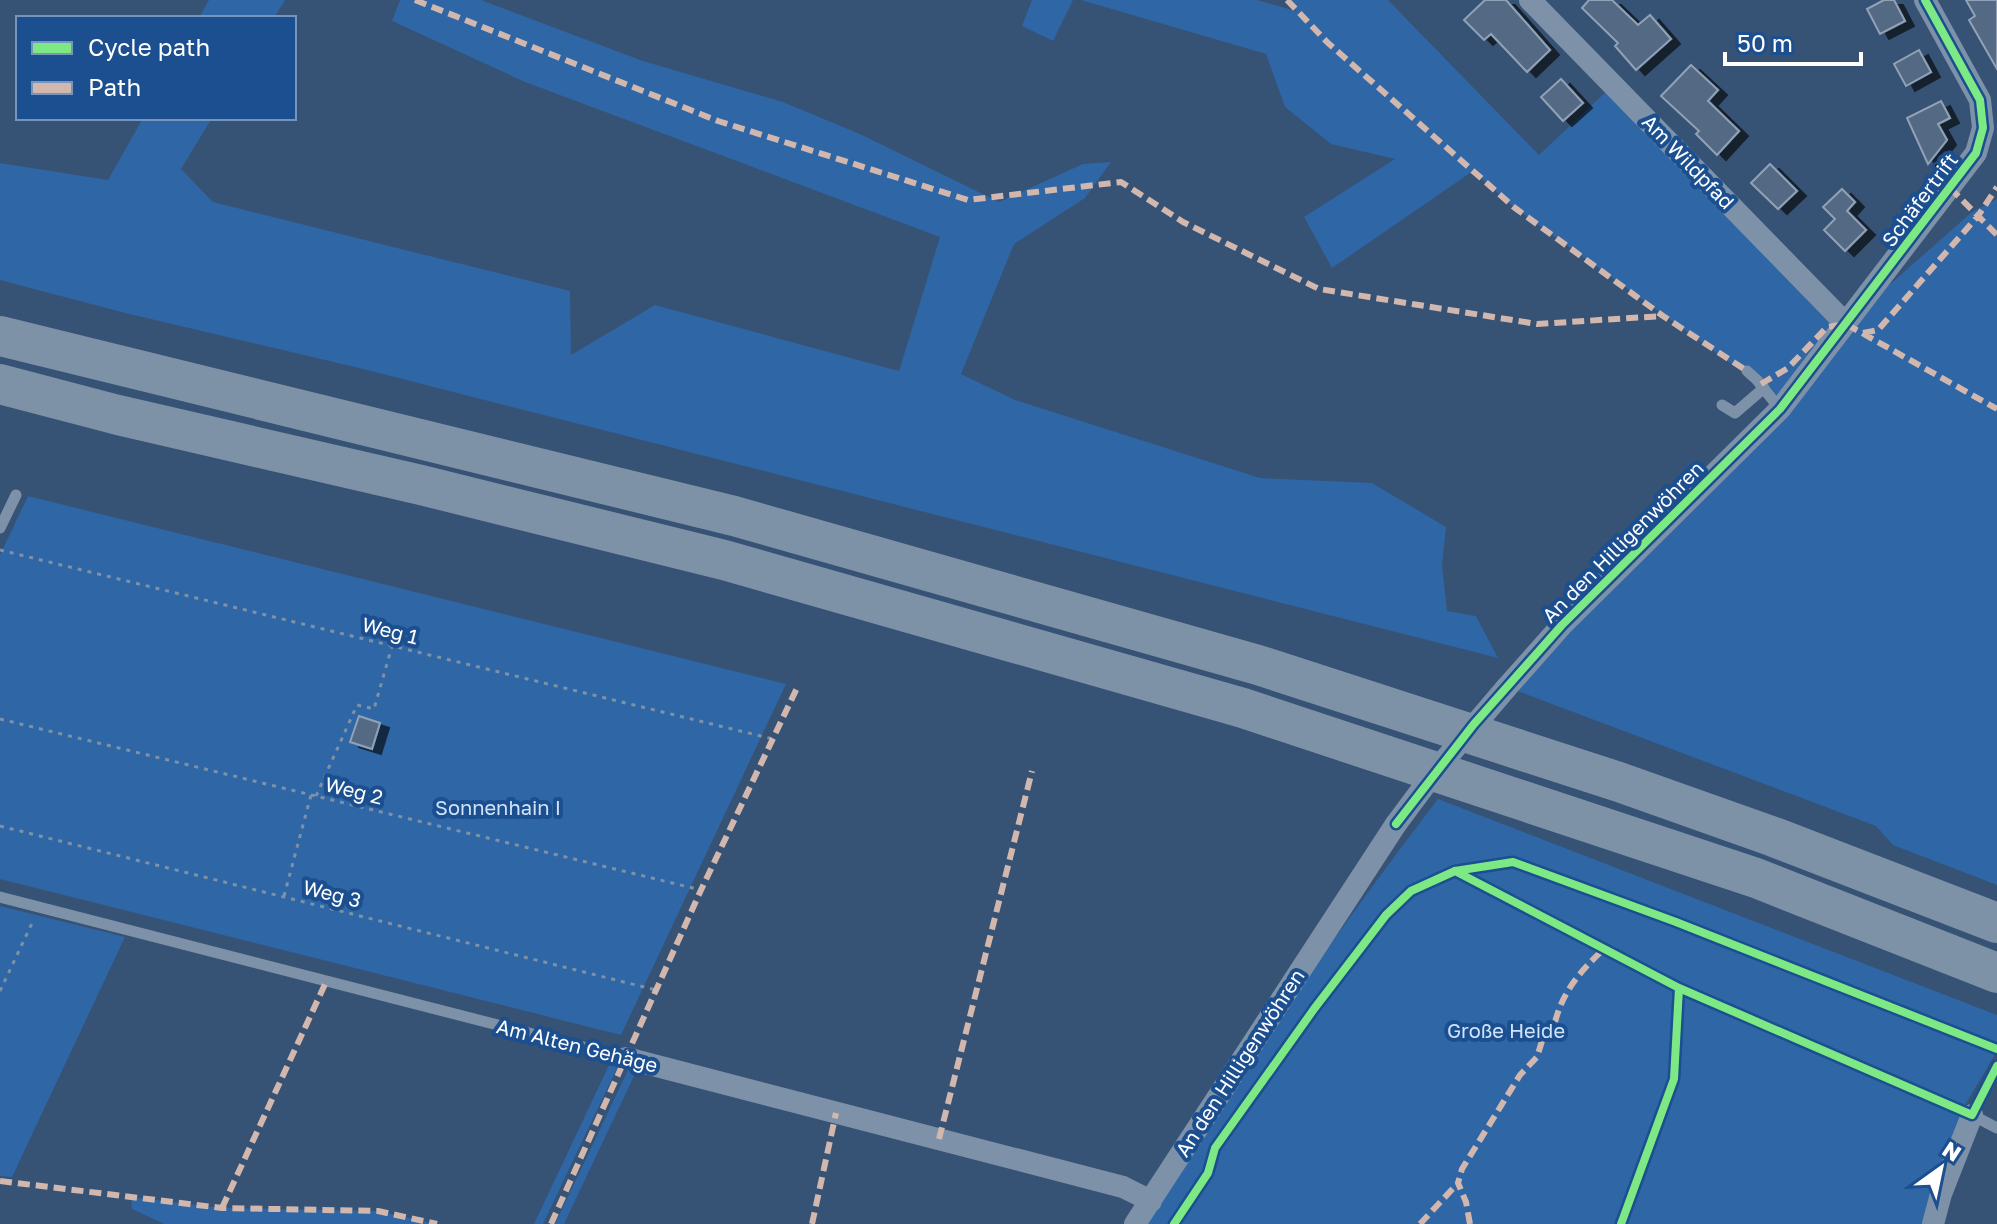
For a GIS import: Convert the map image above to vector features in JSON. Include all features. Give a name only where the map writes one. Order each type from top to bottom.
[{"type":"highway","points":[[0,336],[734,516],[1258,665],[1619,782],[1774,837],[1997,923]]},
{"type":"highway","points":[[0,384],[724,560],[1243,708],[1756,878],[1997,973]]},
{"type":"street","name":"Am Wildpfad","points":[[1530,0],[1846,324]]},
{"type":"street","name":"Schäfertrift","points":[[1846,324],[1976,153],[1983,128],[1980,100],[1925,0]]},
{"type":"street","name":"An den Hilligenwöhren","points":[[1135,1224],[1396,824],[1437,769],[1562,625],[1780,409],[1846,324]]},
{"type":"street","name":"Am Alten Gehäge","points":[[626,1058],[1123,1187],[1151,1201]]},
{"type":"street","points":[[1933,1224],[1941,1194],[1972,1115]]},
{"type":"lane","points":[[1747,371],[1780,409]]},
{"type":"lane","points":[[1722,405],[1735,413],[1764,388]]},
{"type":"lane","points":[[0,528],[16,495]]},
{"type":"lane","name":"Am Alten Gehäge","points":[[0,897],[626,1058]]},
{"type":"lane","points":[[1972,1115],[1997,1128]]},
{"type":"path","points":[[284,896],[314,796],[357,705],[374,709],[392,646]]},
{"type":"path","points":[[0,991],[39,908]]},
{"type":"green space","points":[[209,0],[285,0],[275,16],[200,16]]},
{"type":"green space","points":[[400,0],[481,0],[643,61],[783,102],[860,134],[999,202],[1083,164],[1111,162],[1085,198],[1014,244],[961,374],[1015,400],[1260,478],[1372,483],[1446,527],[1442,565],[1447,611],[1476,616],[1498,658],[363,369],[0,280],[0,163],[108,180],[142,120],[211,120],[181,169],[213,202],[570,291],[571,355],[655,305],[899,371],[940,237],[525,82],[392,21]]},
{"type":"green space","points":[[1032,0],[1073,0],[1053,41],[1022,26]]},
{"type":"green space","points":[[1081,0],[1257,0],[1296,11],[1287,0],[1388,0],[1539,155],[1613,85],[1846,323],[1972,212],[1997,199],[1997,885],[1893,845],[1876,826],[1507,687],[1780,410],[1747,375],[1515,208],[1473,171],[1332,268],[1304,217],[1395,159],[1331,144],[1285,107],[1266,54]]},
{"type":"green space","name":"Sonnenhain I","points":[[28,496],[786,684],[621,1035],[0,879],[0,555]]},
{"type":"green space","name":"Große Heide","points":[[1438,799],[1997,1015],[1997,1051],[1964,1107],[1925,1224],[1143,1224],[1286,1008]]},
{"type":"green space","points":[[0,906],[125,937],[12,1177],[0,1176]]},
{"type":"green space","points":[[610,1063],[618,1066],[543,1224],[534,1224]]},
{"type":"green space","points":[[628,1070],[635,1074],[564,1224],[555,1224]]},
{"type":"green space","points":[[131,1197],[222,1208],[378,1211],[437,1224],[164,1224],[132,1209]]},
{"type":"building","points":[[1485,0],[1506,0],[1550,50],[1527,72],[1491,34],[1484,40],[1464,20]]},
{"type":"building","points":[[1589,0],[1612,0],[1638,25],[1650,15],[1671,39],[1636,70],[1615,46],[1618,43],[1582,8]]},
{"type":"building","points":[[1884,0],[1894,0],[1905,21],[1880,34],[1867,9]]},
{"type":"building","points":[[1966,0],[1997,0],[1997,69],[1969,20],[1975,16]]},
{"type":"building","points":[[1919,50],[1931,72],[1906,86],[1894,64]]},
{"type":"building","points":[[1691,65],[1718,90],[1708,101],[1739,131],[1717,155],[1696,134],[1699,131],[1661,96]]},
{"type":"building","points":[[1561,79],[1583,103],[1563,121],[1541,97]]},
{"type":"building","points":[[1941,101],[1950,118],[1938,124],[1947,140],[1928,164],[1907,118]]},
{"type":"building","points":[[1770,164],[1797,191],[1778,209],[1751,183]]},
{"type":"building","points":[[1842,189],[1855,202],[1847,211],[1866,230],[1845,251],[1824,230],[1835,219],[1823,207]]},
{"type":"building","points":[[359,716],[380,723],[372,749],[350,742]]},
{"type":"marked path","points":[[415,0],[718,121],[968,200],[1121,182],[1183,222],[1319,289],[1537,324],[1663,316]]},
{"type":"marked path","points":[[1287,0],[1328,43],[1515,208],[1663,316],[1747,371]]},
{"type":"marked path","points":[[1863,333],[1878,330],[1978,216],[1997,187]]},
{"type":"marked path","points":[[1950,188],[1997,235]]},
{"type":"marked path","points":[[1761,384],[1788,368],[1827,327],[1846,324],[1997,409]]},
{"type":"marked path","points":[[551,1224],[701,890],[797,688]]},
{"type":"marked path","points":[[939,1139],[1032,771]]},
{"type":"marked path","points":[[1470,1224],[1458,1183],[1462,1169],[1520,1075],[1537,1057],[1542,1041],[1553,1032],[1560,1007],[1571,986],[1604,949]]},
{"type":"marked path","points":[[222,1208],[326,982]]},
{"type":"marked path","points":[[812,1224],[836,1113]]},
{"type":"marked path","points":[[0,1181],[222,1208],[378,1211],[437,1224]]},
{"type":"marked path","points":[[1420,1224],[1458,1183]]},
{"type":"cycle path","points":[[1396,824],[1474,724],[1562,625],[1780,409],[1976,153],[1983,128],[1980,100],[1925,0]]},
{"type":"cycle path","points":[[1174,1224],[1208,1173],[1215,1148],[1314,1009],[1386,915],[1411,891],[1455,871],[1513,862],[1676,922],[1997,1049]]},
{"type":"cycle path","points":[[1455,871],[1679,988],[1972,1115],[1997,1066]]},
{"type":"cycle path","points":[[1621,1224],[1674,1079],[1679,988]]}]
